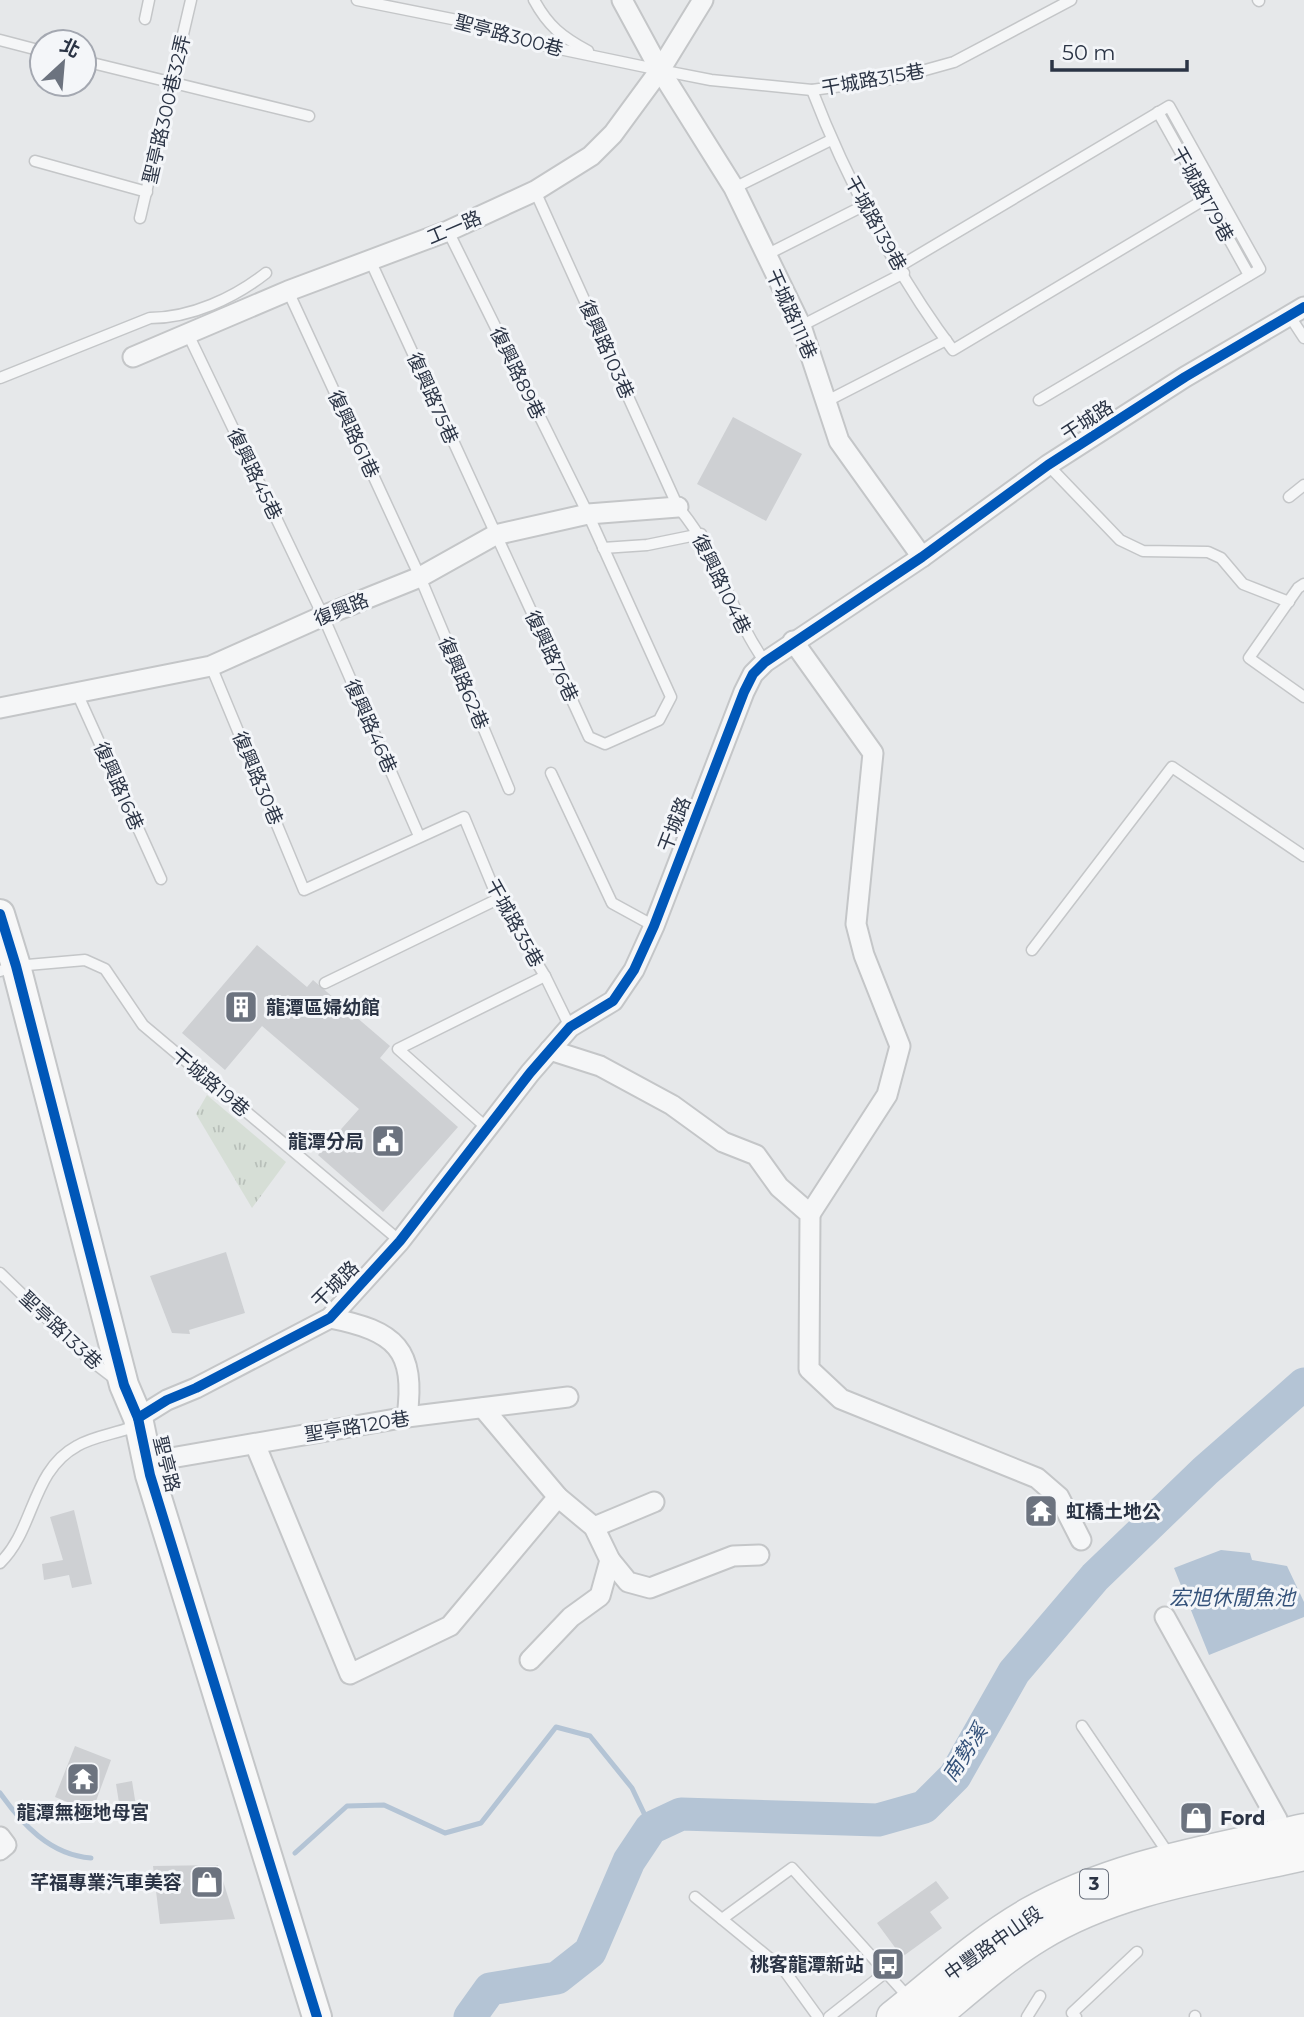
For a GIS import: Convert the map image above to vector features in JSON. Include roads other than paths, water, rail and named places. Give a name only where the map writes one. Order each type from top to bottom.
[{"type":"main road","name":"中豐路中山段","points":[[917,2013],[983,1945],[1029,1914],[1085,1887],[1172,1860],[1296,1840]]},
{"type":"main road","name":"中豐路中山段","points":[[917,2013],[1040,1934],[1095,1908],[1296,1840]]},
{"type":"street","name":"干城路111巷","points":[[622,0],[660,70],[734,188],[801,326],[839,441],[922,557]]},
{"type":"street","name":"工一路","points":[[133,357],[288,291],[448,231],[535,191],[591,156],[613,134],[660,70],[703,0]]},
{"type":"street","name":"干城路","points":[[138,1418],[330,1318],[400,1241],[487,1128],[570,1027],[613,1001],[634,971],[654,926],[753,674],[793,641],[922,557],[1048,466],[1296,311]]},
{"type":"street","name":"復興路","points":[[0,708],[211,666],[323,616],[420,577],[495,535],[588,514],[678,507]]},
{"type":"street","points":[[793,641],[873,752],[856,924],[864,955],[900,1046],[887,1095],[810,1214],[810,1369],[841,1399],[1037,1478],[1059,1497],[1081,1540]]},
{"type":"street","name":"聖亭路","points":[[0,914],[8,969],[124,1385],[138,1418],[148,1462],[317,2017]]},
{"type":"street","points":[[550,1050],[600,1066],[672,1105],[723,1142],[756,1155],[779,1187],[810,1214]]},
{"type":"street","points":[[330,1318],[358,1324],[388,1336],[405,1360],[412,1385],[407,1418]]},
{"type":"street","name":"聖亭路120巷","points":[[148,1462],[407,1418],[568,1397]]},
{"type":"street","points":[[483,1408],[558,1497],[594,1527],[610,1560],[628,1582],[650,1588],[733,1556],[759,1555]]},
{"type":"street","points":[[255,1444],[349,1674],[450,1626],[558,1497]]},
{"type":"street","points":[[594,1527],[654,1502]]},
{"type":"street","points":[[530,1660],[571,1617],[600,1596],[610,1560]]},
{"type":"street","points":[[1165,1617],[1277,1819],[1296,1840]]},
{"type":"street","points":[[0,1837],[6,1845],[0,1850]]},
{"type":"lane","points":[[145,19],[149,0]]},
{"type":"lane","name":"聖亭路300巷32弄","points":[[140,218],[191,0]]},
{"type":"lane","name":"聖亭路300巷","points":[[358,0],[492,27],[550,47],[660,70]]},
{"type":"lane","points":[[534,0],[545,21],[559,35],[598,56]]},
{"type":"lane","name":"干城路315巷","points":[[660,70],[711,80],[812,90],[893,79],[954,62],[1071,0]]},
{"type":"lane","points":[[0,40],[28,47]]},
{"type":"lane","points":[[98,64],[309,116]]},
{"type":"lane","name":"干城路139巷","points":[[812,90],[831,139],[865,205],[953,350],[1205,198]]},
{"type":"lane","points":[[801,326],[902,270],[1169,106],[1260,269],[1039,400]]},
{"type":"lane","name":"干城路179巷","points":[[1158,112],[1249,275]]},
{"type":"lane","points":[[734,188],[831,139]]},
{"type":"lane","points":[[35,161],[146,192]]},
{"type":"lane","name":"復興路103巷","points":[[535,191],[678,507]]},
{"type":"lane","points":[[1205,198],[1217,192]]},
{"type":"lane","points":[[766,255],[865,205]]},
{"type":"lane","name":"復興路89巷","points":[[448,231],[603,548]]},
{"type":"lane","name":"復興路75巷","points":[[370,260],[495,535]]},
{"type":"lane","points":[[0,378],[150,318],[172,318],[240,292],[266,273]]},
{"type":"lane","name":"復興路61巷","points":[[288,291],[420,577]]},
{"type":"lane","points":[[1296,311],[1304,338]]},
{"type":"lane","name":"復興路45巷","points":[[187,332],[323,616]]},
{"type":"lane","points":[[827,401],[946,340]]},
{"type":"lane","points":[[1048,466],[1120,540],[1143,551],[1208,552],[1221,558],[1243,584],[1289,602]]},
{"type":"lane","points":[[1289,497],[1304,485]]},
{"type":"lane","name":"復興路104巷","points":[[678,507],[701,534],[721,573],[747,637],[765,663]]},
{"type":"lane","points":[[603,548],[647,545],[701,534]]},
{"type":"lane","name":"復興路76巷","points":[[495,535],[589,737],[605,744],[659,720],[671,697],[603,548]]},
{"type":"lane","name":"復興路62巷","points":[[420,577],[509,789]]},
{"type":"lane","points":[[1304,584],[1298,588],[1249,658],[1304,697]]},
{"type":"lane","name":"復興路46巷","points":[[323,616],[419,836]]},
{"type":"lane","name":"復興路30巷","points":[[211,666],[304,890],[419,836]]},
{"type":"lane","name":"復興路16巷","points":[[76,693],[161,879]]},
{"type":"lane","points":[[1032,950],[1172,767],[1304,856]]},
{"type":"lane","points":[[551,773],[612,903],[654,926]]},
{"type":"lane","name":"干城路35巷","points":[[419,836],[464,817],[498,899],[545,976],[570,1027]]},
{"type":"lane","points":[[325,983],[498,899]]},
{"type":"lane","name":"干城路19巷","points":[[8,969],[85,960],[104,969],[143,1025],[400,1241]]},
{"type":"lane","points":[[487,1128],[398,1049],[545,976]]},
{"type":"lane","name":"聖亭路133巷","points":[[0,1273],[89,1359],[124,1385]]},
{"type":"lane","points":[[0,1563],[21,1537],[44,1476],[54,1465],[77,1446],[130,1428],[138,1418]]},
{"type":"lane","points":[[1082,1726],[1172,1860]]},
{"type":"lane","points":[[722,1919],[792,1868],[886,1972],[917,2013]]},
{"type":"lane","points":[[695,1897],[784,1970],[818,2017]]},
{"type":"lane","points":[[1076,2017],[1072,2013],[1137,1952]]},
{"type":"lane","points":[[829,2017],[886,1972]]},
{"type":"lane","points":[[1027,2017],[1040,1996]]},
{"type":"water","name":"宏旭休閒魚池","points":[[1221,1550],[1250,1553],[1252,1560],[1287,1566],[1304,1602],[1304,1617],[1209,1655],[1174,1568]]},
{"type":"waterway","name":"南勢溪","points":[[470,2017],[490,1989],[557,1978],[590,1952],[629,1861],[651,1828],[681,1814],[878,1820],[924,1807],[955,1776],[1014,1672],[1095,1577],[1205,1471],[1304,1384]]},
{"type":"waterway","points":[[295,1853],[347,1806],[384,1805],[445,1833],[481,1823],[556,1727],[590,1736],[632,1788],[651,1828]]},
{"type":"waterway","points":[[0,1793],[38,1836],[63,1851],[91,1858]]},
{"type":"place","name":"龍潭區婦幼館","points":[[241,1007]]},
{"type":"place","name":"龍潭分局","points":[[388,1141]]},
{"type":"place","name":"虹橋土地公","points":[[1041,1511]]},
{"type":"place","name":"龍潭無極地母宮","points":[[83,1779]]},
{"type":"place","name":"Ford","points":[[1196,1818]]},
{"type":"place","name":"芊福專業汽車美容","points":[[207,1882]]},
{"type":"place","name":"桃客龍潭新站","points":[[888,1964]]}]
